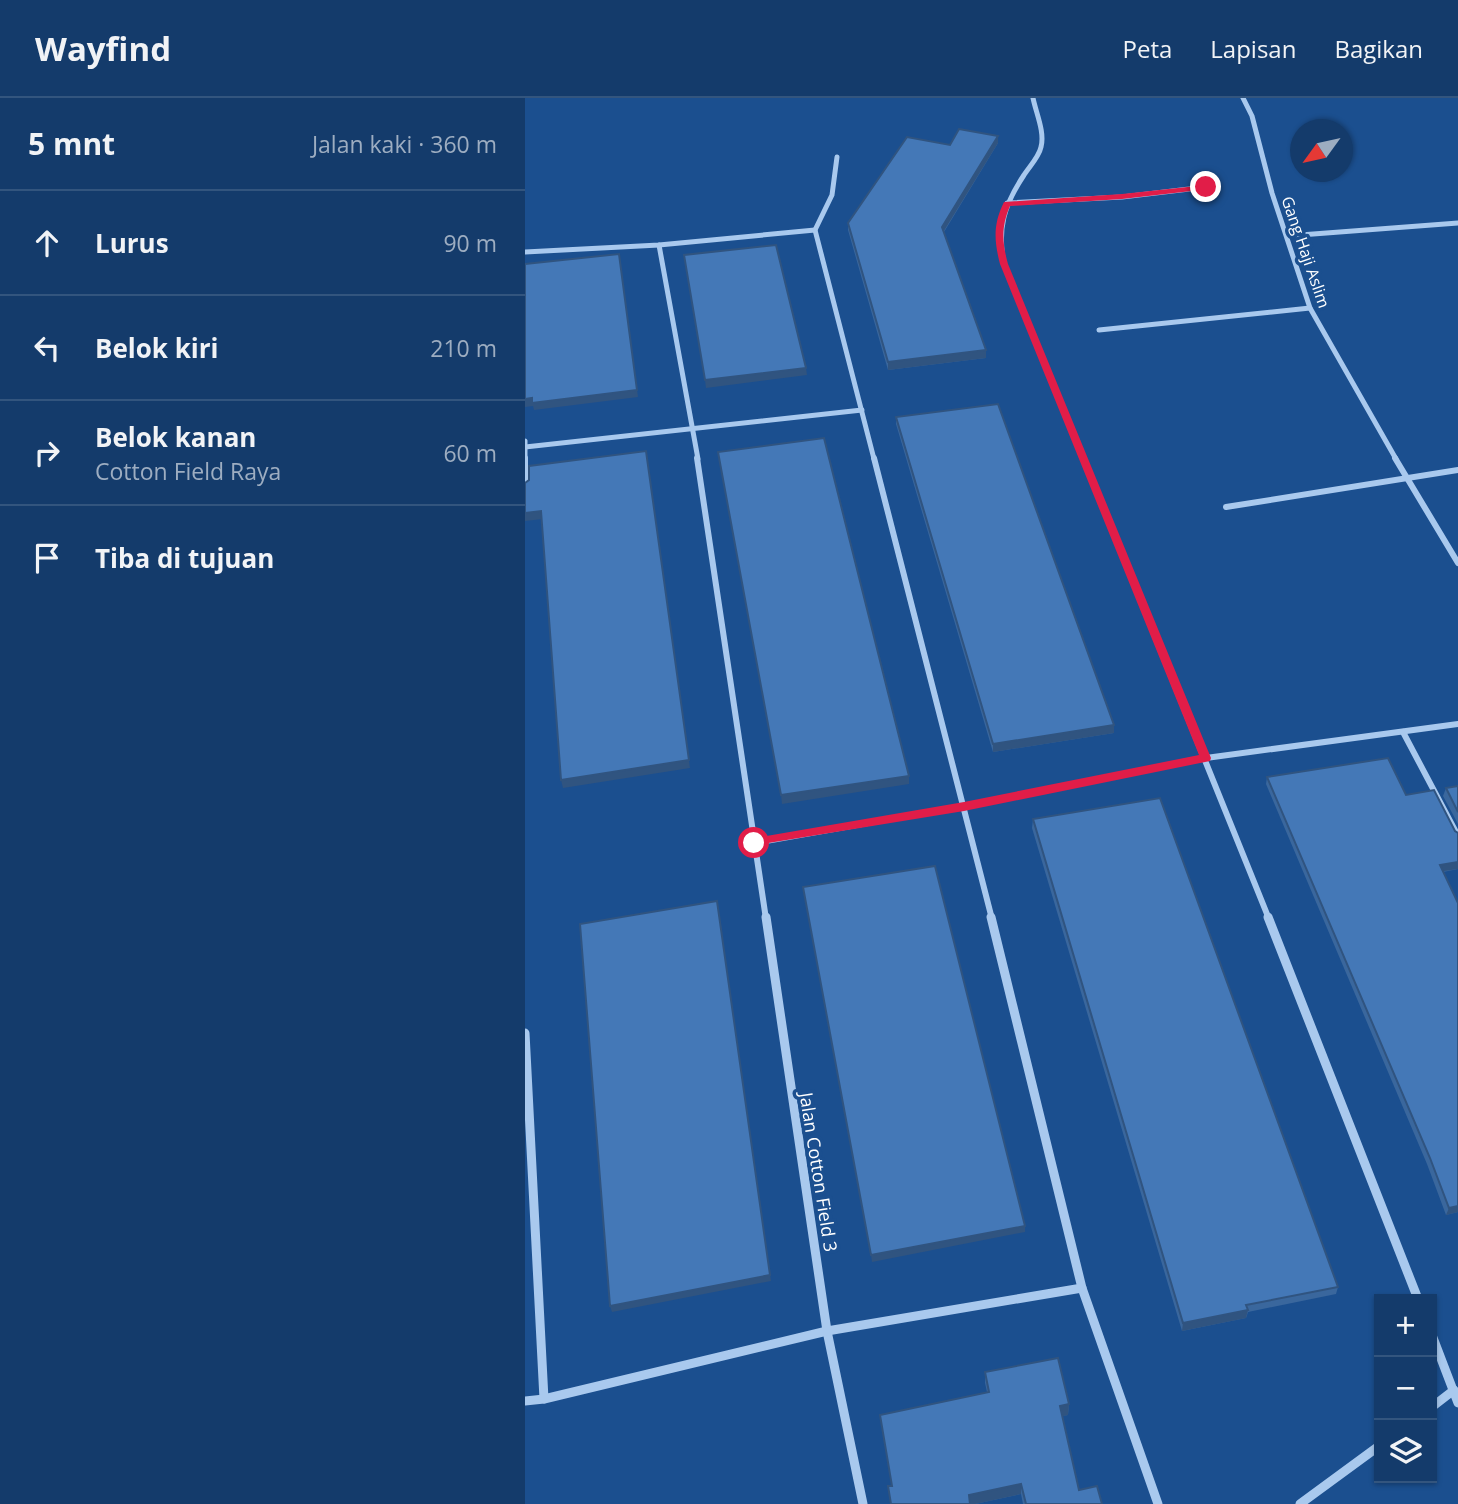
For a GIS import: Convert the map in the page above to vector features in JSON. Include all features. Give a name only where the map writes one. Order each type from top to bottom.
[{"type":"street","points":[[1033,98],[1042,136],[1041,149],[1007,203],[999,221],[998,243],[1004,264],[1206,758],[1416,1294]]},
{"type":"street","name":"Gang Haji Aslim","points":[[1243,98],[1252,116],[1272,193],[1310,308],[1352,386],[1458,563]]},
{"type":"street","points":[[837,157],[836,186],[828,208],[815,230],[964,806],[1082,1288],[1158,1504]]},
{"type":"street","points":[[1007,203],[1122,197],[1206,187]]},
{"type":"street","points":[[1287,236],[1458,223]]},
{"type":"street","points":[[525,252],[659,245],[815,230]]},
{"type":"street","name":"Jalan Cotton Field 3","points":[[659,245],[693,429],[827,1331],[863,1504]]},
{"type":"street","points":[[1099,330],[1310,308]]},
{"type":"street","points":[[525,447],[862,410]]},
{"type":"street","points":[[525,441],[525,487]]},
{"type":"street","points":[[1226,507],[1458,470]]},
{"type":"street","points":[[754,843],[964,806],[1206,758],[1458,724]]},
{"type":"street","points":[[1403,732],[1458,836]]},
{"type":"street","points":[[525,1033],[529,1167],[544,1399]]},
{"type":"street","points":[[525,1401],[544,1399],[827,1331],[1082,1288]]},
{"type":"street","points":[[1437,1348],[1458,1403]]},
{"type":"street","points":[[1437,1402],[1454,1390]]},
{"type":"street","points":[[1300,1504],[1374,1450]]},
{"type":"building","points":[[959,129],[998,136],[942,227],[986,350],[888,362],[848,223],[907,137],[950,145]]},
{"type":"building","points":[[776,245],[806,368],[705,380],[684,255]]},
{"type":"building","points":[[619,254],[637,390],[532,403],[532,398],[525,399],[525,264]]},
{"type":"building","points":[[998,404],[1114,725],[993,744],[896,417]]},
{"type":"building","points":[[824,438],[909,776],[781,795],[718,452]]},
{"type":"building","points":[[646,451],[689,760],[561,780],[541,511],[525,513],[525,483],[529,480],[529,466]]},
{"type":"building","points":[[1388,758],[1406,795],[1434,790],[1458,833],[1458,862],[1440,865],[1458,903],[1458,1206],[1449,1208],[1267,777]]},
{"type":"building","points":[[1458,786],[1458,812],[1446,788]]},
{"type":"building","points":[[1160,798],[1338,1287],[1246,1305],[1248,1310],[1183,1323],[1033,819]]},
{"type":"building","points":[[935,866],[1025,1226],[871,1255],[803,887]]},
{"type":"building","points":[[717,901],[770,1275],[610,1306],[580,924]]},
{"type":"building","points":[[1058,1358],[1069,1404],[1060,1406],[1079,1490],[1097,1486],[1102,1504],[1026,1504],[1021,1484],[969,1495],[970,1504],[891,1504],[888,1486],[892,1486],[880,1415],[989,1392],[985,1372]]},
{"type":"route","points":[[754,843],[964,806],[1206,758],[1004,264],[998,243],[999,221],[1007,203],[1122,197],[1206,187]]}]
